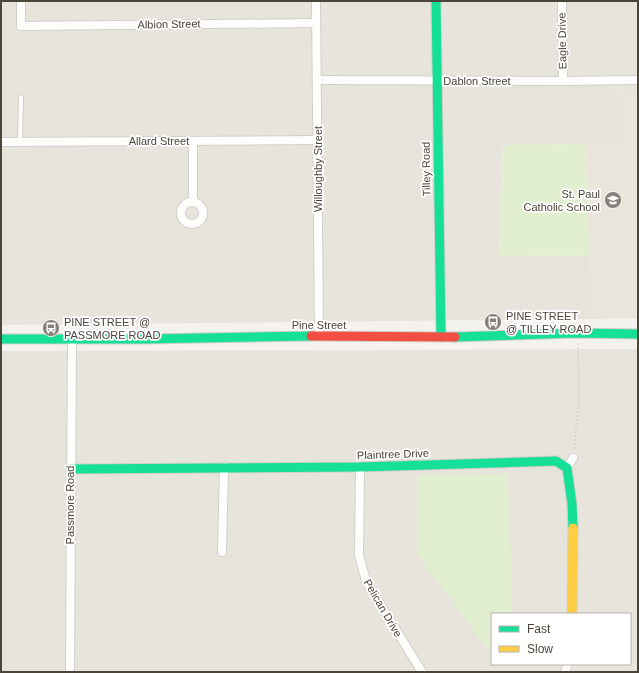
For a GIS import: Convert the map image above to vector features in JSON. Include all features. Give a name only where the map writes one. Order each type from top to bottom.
[{"type":"street","name":"Albion Street","points":[[21,1],[21,26],[316,23]]},
{"type":"street","name":"Willoughby Street","points":[[316,1],[319,336]]},
{"type":"street","name":"Tilley Road","points":[[436,1],[441,337]]},
{"type":"street","name":"Eagle Drive","points":[[562,1],[563,82]]},
{"type":"street","name":"Dablon Street","points":[[317,80],[563,82],[638,80]]},
{"type":"street","name":"Allard Street","points":[[1,142],[317,140]]},
{"type":"street","points":[[193,141],[193,202]]},
{"type":"street","name":"Pine Street","points":[[1,339],[72,338],[147,340],[319,336],[441,337],[578,333],[638,334]]},
{"type":"street","name":"Passmore Road","points":[[70,672],[72,338]]},
{"type":"street","points":[[572,613],[573,529],[570,484],[567,468],[573,458]]},
{"type":"street","name":"Plaintree Drive","points":[[71,469],[360,467],[556,461],[567,468]]},
{"type":"street","name":"Pelican Drive","points":[[360,467],[359,556],[366,582],[422,672]]},
{"type":"street","points":[[222,552],[224,468]]},
{"type":"lane","points":[[20,142],[22,97]]},
{"type":"path","points":[[573,458],[578,400],[578,333]]},
{"type":"shaded area","points":[[1,1],[638,1],[638,91],[623,92],[622,144],[503,145],[498,255],[590,256],[593,319],[1,325]]},
{"type":"shaded area","name":"St. Paul Catholic School","points":[[623,91],[638,91],[638,318],[593,319],[585,144],[622,144]]},
{"type":"shaded area","points":[[638,349],[638,672],[1,672],[1,351]]},
{"type":"green space","points":[[585,144],[590,256],[498,255],[503,145]]},
{"type":"green space","points":[[508,474],[512,587],[511,613],[491,613],[491,654],[417,554],[417,475]]},
{"type":"traffic: fast","points":[[436,1],[441,337]]},
{"type":"traffic: fast","points":[[455,337],[576,333],[638,334]]},
{"type":"traffic: fast","points":[[1,339],[147,339],[311,336]]},
{"type":"traffic: fast","points":[[71,469],[360,467],[556,461],[567,468],[572,504],[573,528]]},
{"type":"traffic: slow","points":[[572,613],[573,528]]},
{"type":"traffic: jam","points":[[311,336],[455,337]]},
{"type":"place","name":"St. Paul Catholic School","points":[[613,200]]},
{"type":"place","name":"PINE STREET @ TILLEY ROAD","points":[[493,322]]},
{"type":"place","name":"PINE STREET @ PASSMORE ROAD","points":[[51,328]]}]
